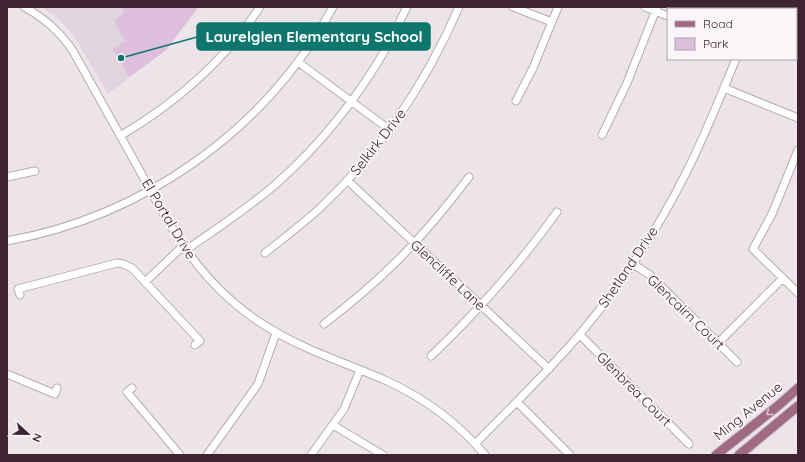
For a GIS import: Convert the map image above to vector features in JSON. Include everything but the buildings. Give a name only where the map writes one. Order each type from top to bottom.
[{"type":"main road","name":"Ming Avenue","points":[[716,455],[798,388]]},
{"type":"main road","name":"Ming Avenue","points":[[739,455],[798,406]]},
{"type":"street","name":"El Portal Drive","points":[[24,7],[47,21],[66,40],[150,191],[184,248],[227,297],[243,311],[276,333],[308,350],[388,382],[424,402],[458,427],[485,455]]},
{"type":"street","points":[[120,136],[156,114],[194,84],[224,54],[260,7]]},
{"type":"street","points":[[7,240],[44,233],[112,209],[150,191],[195,162],[239,127],[272,93],[298,62],[312,42],[332,7]]},
{"type":"street","points":[[145,282],[184,248],[225,223],[275,184],[297,164],[351,101],[366,80],[388,45],[406,7]]},
{"type":"street","name":"Selkirk Drive","points":[[265,253],[302,224],[347,180],[390,130],[421,83],[439,50],[459,7]]},
{"type":"street","points":[[513,7],[552,22]]},
{"type":"street","points":[[516,101],[533,68],[558,7]]},
{"type":"street","points":[[645,7],[656,9],[667,15]]},
{"type":"street","points":[[602,135],[627,83],[656,9]]},
{"type":"street","name":"Shetland Drive","points":[[475,444],[549,369],[580,334],[633,264],[683,179],[706,132],[736,60]]},
{"type":"street","points":[[298,62],[390,130]]},
{"type":"street","points":[[724,88],[798,118]]},
{"type":"street","points":[[798,150],[772,214],[753,248],[798,293]]},
{"type":"street","points":[[7,177],[35,171]]},
{"type":"street","points":[[324,324],[373,284],[414,243],[439,216],[470,177]]},
{"type":"street","name":"Glencliffe Lane","points":[[347,180],[549,369]]},
{"type":"street","points":[[431,356],[482,306],[525,256],[557,212]]},
{"type":"street","points":[[20,295],[18,289],[117,264],[128,265],[200,341],[195,345]]},
{"type":"street","name":"Glencairn Court","points":[[633,264],[650,276],[737,362]]},
{"type":"street","points":[[718,343],[783,278]]},
{"type":"street","points":[[207,455],[258,384],[276,333]]},
{"type":"street","name":"Glenbrea Court","points":[[580,334],[689,444]]},
{"type":"street","points":[[311,455],[333,425],[350,398],[360,370]]},
{"type":"street","points":[[7,374],[55,394],[57,388]]},
{"type":"street","points":[[132,388],[127,392],[180,455]]},
{"type":"street","points":[[517,402],[570,455]]},
{"type":"street","points":[[333,425],[383,455]]},
{"type":"shaded area","points":[[42,7],[199,7],[166,50],[108,94],[76,39],[62,22]]},
{"type":"green space","points":[[123,7],[198,7],[166,50],[129,77],[113,49],[125,41],[114,21],[124,13]]},
{"type":"place","name":"Laurelglen Elementary School","points":[[121,58]]}]
